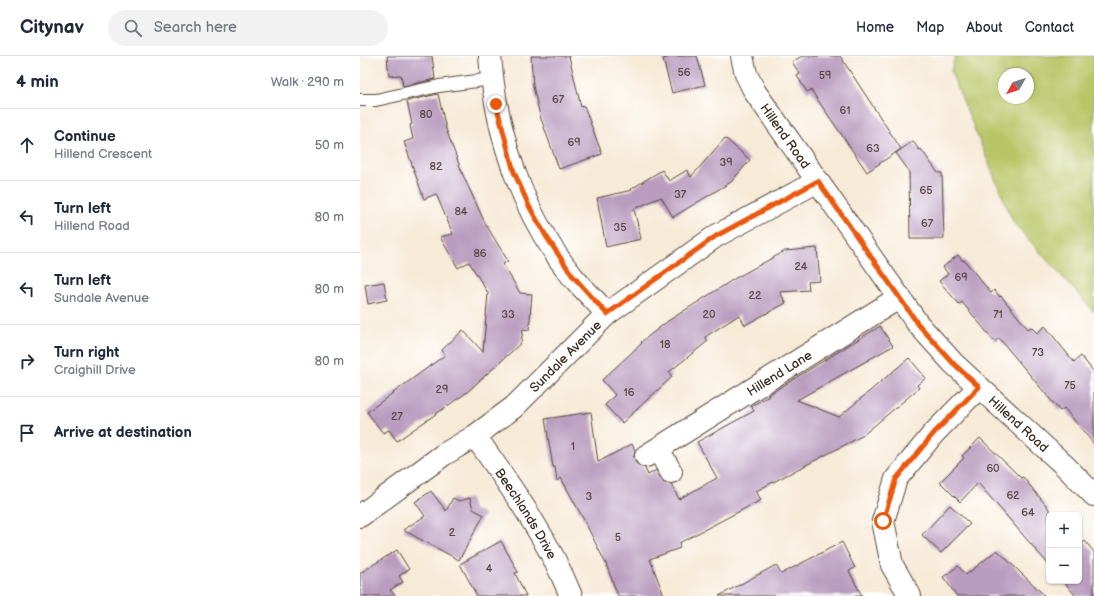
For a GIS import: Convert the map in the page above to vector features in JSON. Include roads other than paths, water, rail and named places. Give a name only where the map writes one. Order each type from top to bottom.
[{"type":"street","points":[[490,56],[496,104],[514,172],[529,206],[546,236],[572,275],[607,314]]},
{"type":"street","name":"Hillend Road","points":[[742,56],[746,74],[755,92],[918,324],[953,363],[1064,465],[1094,495]]},
{"type":"street","name":"Sundale Avenue","points":[[360,516],[442,455],[475,436],[514,407],[607,314],[716,236],[818,181]]},
{"type":"street","name":"Hillend Lane","points":[[670,472],[652,452],[900,297]]},
{"type":"street","points":[[910,596],[892,565],[883,521],[896,479],[934,433],[979,387]]},
{"type":"street","name":"Beechlands Drive","points":[[475,436],[522,502],[541,535],[571,596]]},
{"type":"lane","points":[[360,100],[376,100],[440,86],[492,79]]}]
